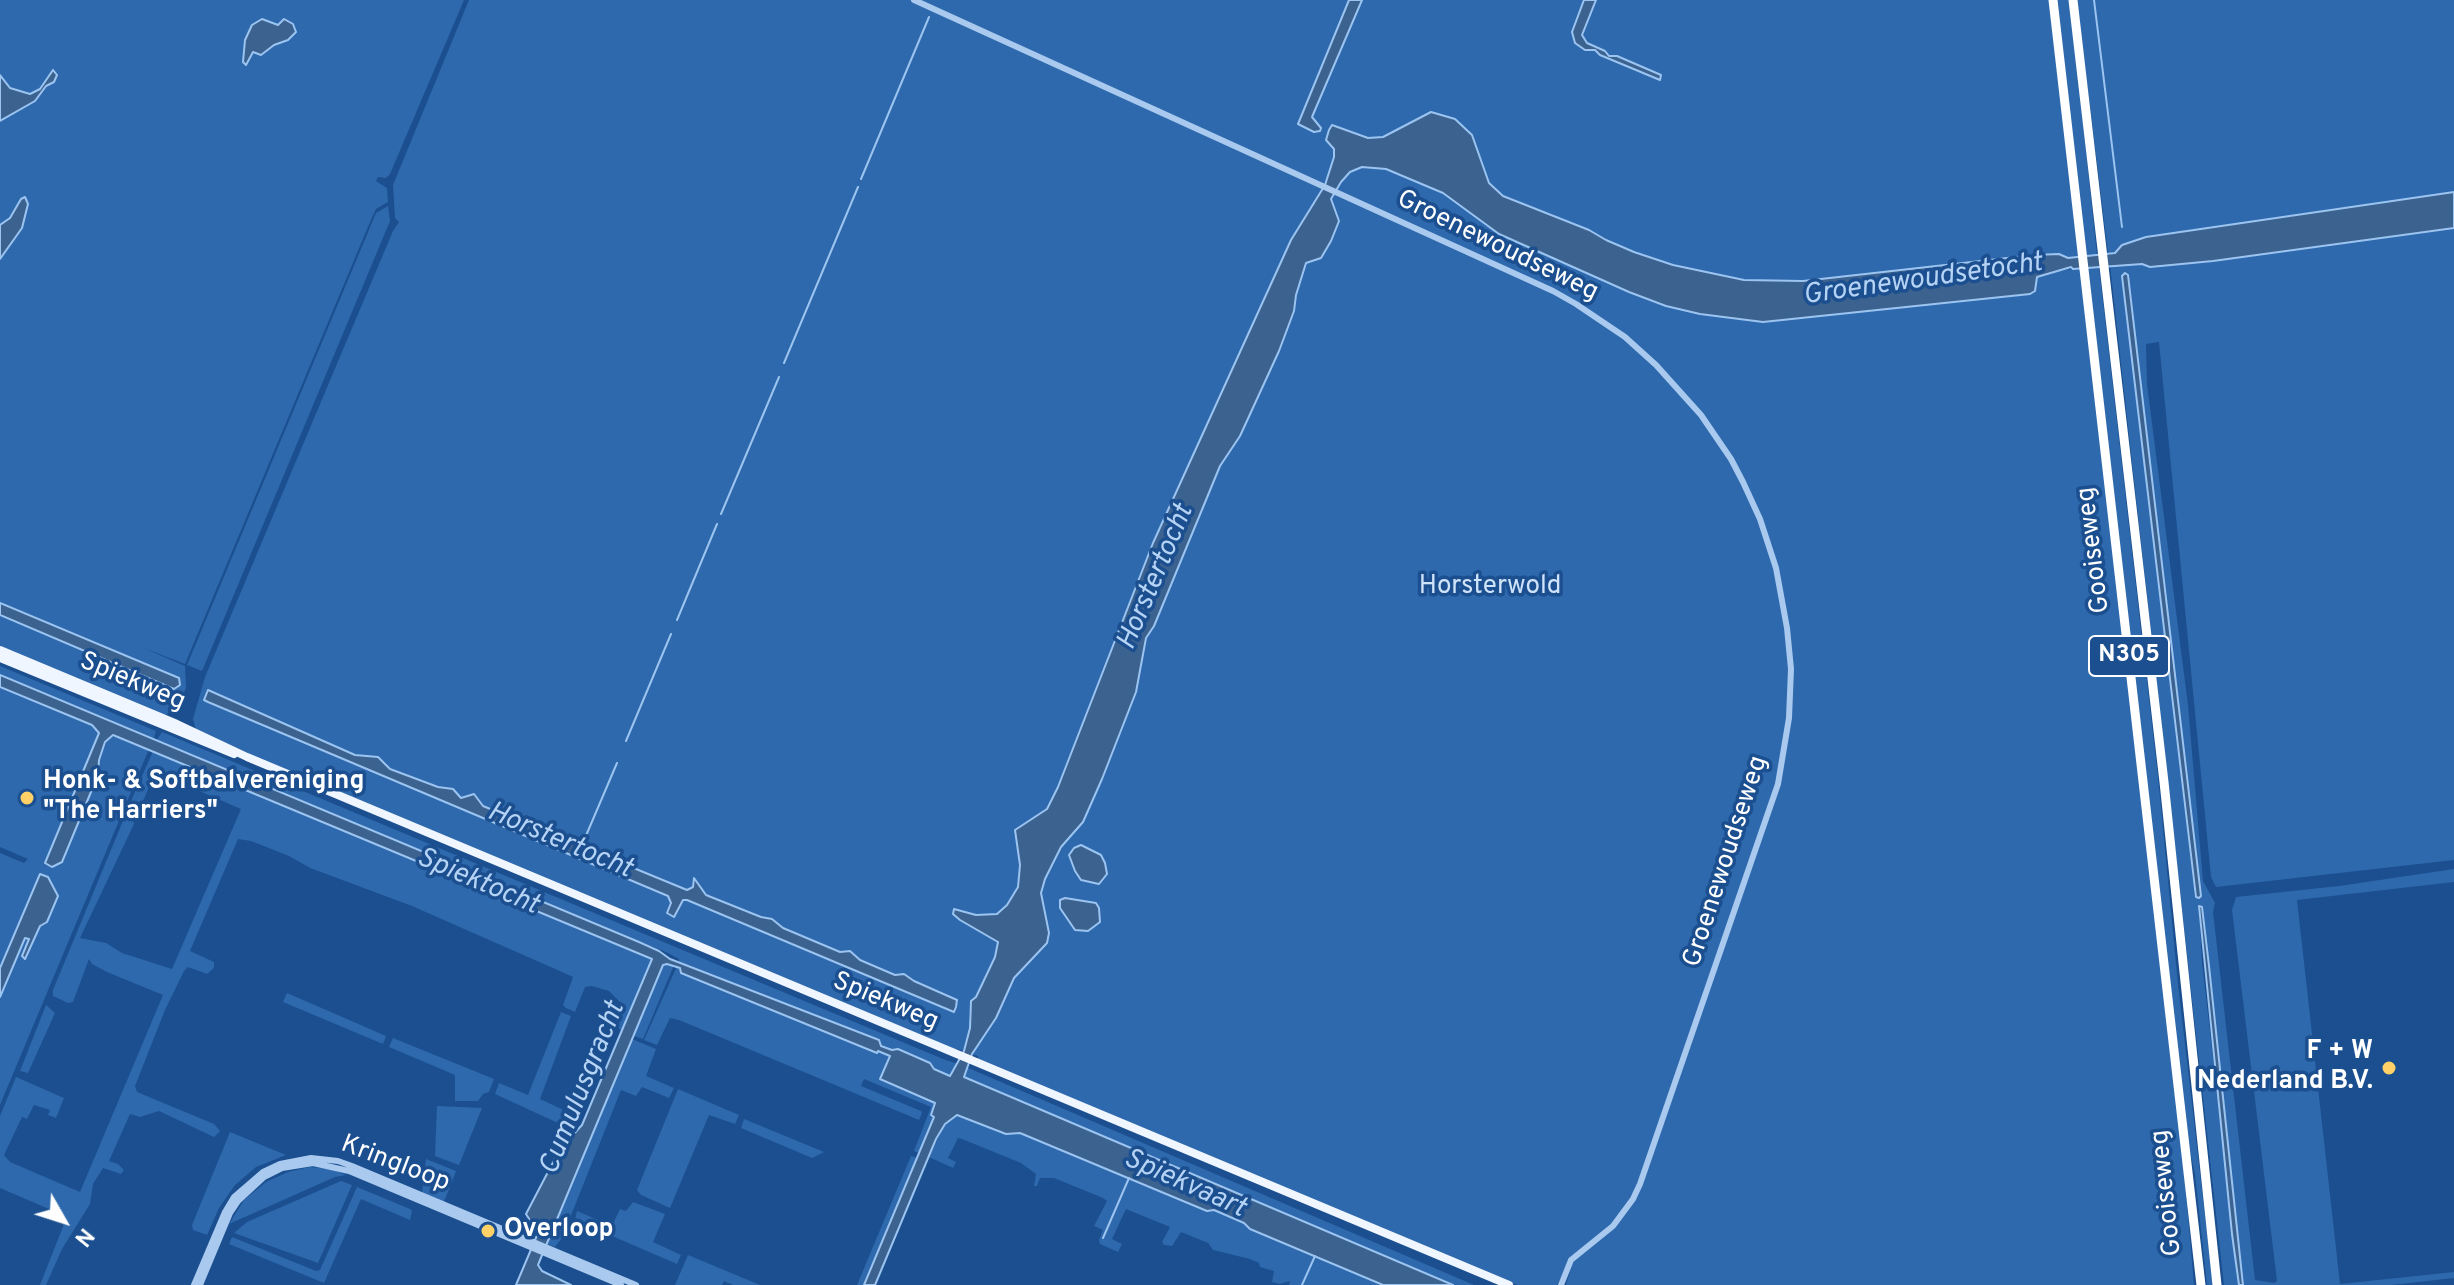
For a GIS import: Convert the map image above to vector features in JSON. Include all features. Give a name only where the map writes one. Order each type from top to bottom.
[{"type":"highway","name":"Gooiseweg","points":[[2053,0],[2201,1285]]},
{"type":"highway","name":"Gooiseweg","points":[[2073,0],[2164,782],[2217,1284]]},
{"type":"main road","name":"Spiekweg","points":[[0,650],[193,730],[247,757],[1509,1285]]},
{"type":"main road","name":"Spiekweg","points":[[0,658],[221,750],[247,757]]},
{"type":"street","name":"Groenewoudseweg","points":[[914,0],[1553,291],[1597,317],[1654,362],[1701,415],[1731,459],[1760,519],[1782,595],[1791,669],[1789,718],[1778,784],[1640,1184],[1613,1226],[1571,1260],[1561,1285]]},
{"type":"street","name":"Kringloop","points":[[197,1285],[238,1201],[264,1177],[298,1164],[325,1164],[349,1171],[636,1285]]},
{"type":"street","name":"Kringloop","points":[[545,1250],[621,1285]]},
{"type":"green space","points":[[0,0],[464,0],[390,174],[386,178],[378,177],[376,181],[387,188],[388,202],[376,209],[370,222],[185,664],[141,647],[185,666],[186,688],[179,703],[164,717],[0,649],[0,615],[174,689],[180,685],[178,678],[0,603]]},
{"type":"green space","name":"Horsterwold","points":[[469,0],[2049,0],[2079,257],[2068,258],[2059,254],[2051,272],[2080,268],[2182,1146],[2194,1285],[1566,1285],[1571,1268],[1567,1266],[1557,1285],[1517,1285],[978,1059],[972,1054],[996,1018],[971,1003],[969,1017],[972,1021],[964,1051],[952,1048],[196,730],[193,719],[205,677],[399,222],[395,218],[393,185]],"holes":[[[208,690],[355,755],[380,759],[390,769],[438,787],[453,789],[462,798],[475,796],[483,806],[687,890],[694,886],[706,895],[772,919],[783,928],[840,952],[850,951],[860,960],[895,975],[909,976],[913,981],[958,1001],[956,1007],[954,1011],[687,900],[683,900],[674,917],[667,913],[671,903],[668,896],[209,702]]]},
{"type":"green space","points":[[2056,0],[2070,0],[2097,255],[2086,256]]},
{"type":"green space","points":[[2077,0],[2454,0],[2454,860],[2216,887],[2211,877],[2159,342],[2146,344],[2147,384],[2188,705],[2203,881],[2215,903],[2213,912],[2255,1280],[2277,1281],[2232,910],[2236,897],[2454,869],[2454,882],[2297,900],[2340,1284],[2454,1272],[2454,1278],[2391,1285],[2243,1285],[2209,966],[2199,906],[2202,962],[2239,1285],[2224,1285],[2110,265],[2142,264],[2151,267],[2129,244],[2108,253]],"holes":[[[2122,276],[2128,276],[2201,896],[2199,898],[2195,897]]]},
{"type":"green space","points":[[388,206],[390,221],[202,671],[187,665],[376,213]]},
{"type":"green space","points":[[2088,267],[2099,267],[2213,1285],[2207,1285],[2195,1174],[2188,1143]]},
{"type":"green space","points":[[0,666],[156,731],[154,738],[0,675]]},
{"type":"green space","points":[[0,687],[92,725],[99,733],[45,861],[52,867],[62,862],[98,775],[99,760],[108,738],[118,736],[149,749],[0,1105],[0,997],[25,937],[29,939],[22,955],[25,958],[40,926],[47,922],[58,896],[40,874],[0,968],[0,853],[24,863],[28,859],[0,847]]},
{"type":"green space","points":[[162,732],[958,1064],[950,1076],[934,1069],[930,1063],[881,1046],[879,1040],[683,964],[668,953],[157,740]]},
{"type":"green space","points":[[153,751],[652,959],[622,1031],[617,1027],[625,1007],[609,991],[585,987],[575,1012],[563,1005],[573,977],[412,906],[310,868],[251,841],[238,839],[190,951],[214,962],[214,968],[207,974],[188,967],[184,971],[135,1086],[137,1092],[214,1124],[220,1131],[214,1137],[159,1111],[140,1117],[130,1114],[109,1161],[124,1170],[121,1174],[103,1168],[93,1184],[90,1204],[62,1249],[46,1285],[40,1285],[66,1219],[0,1188],[0,1116],[16,1077],[64,1098],[56,1118],[48,1115],[50,1110],[34,1105],[27,1119],[22,1117],[4,1155],[10,1162],[80,1192],[163,995],[107,972],[89,959],[73,1002],[53,996],[125,816],[132,817],[134,824],[80,938],[106,943],[122,953],[172,969],[241,809],[155,772],[144,799],[139,804],[131,801]]},
{"type":"green space","points":[[663,965],[674,965],[643,1039],[634,1036]]},
{"type":"green space","points":[[677,966],[681,968],[681,973],[890,1056],[936,1103],[934,1117],[919,1153],[914,1151],[931,1107],[864,1079],[861,1086],[921,1111],[919,1120],[679,1020],[670,1018],[657,1045],[644,1040]]},
{"type":"green space","points":[[287,993],[386,1036],[383,1044],[283,1002]]},
{"type":"green space","points":[[46,1005],[55,1013],[28,1073],[20,1071]]},
{"type":"green space","points":[[561,1012],[571,1016],[540,1099],[570,1113],[558,1123],[495,1094],[499,1083],[528,1095]]},
{"type":"green space","points":[[393,1038],[494,1079],[489,1092],[478,1101],[455,1101],[455,1075],[389,1047]]},
{"type":"green space","points":[[632,1039],[656,1049],[646,1076],[674,1088],[669,1098],[642,1087],[636,1096],[621,1090],[562,1238],[555,1247],[546,1244]]},
{"type":"green space","points":[[966,1067],[1474,1285],[1453,1285],[964,1077]]},
{"type":"green space","points":[[678,1089],[739,1115],[735,1124],[709,1115],[670,1208],[641,1195],[637,1190]]},
{"type":"green space","points":[[437,1106],[482,1108],[459,1165],[435,1156]]},
{"type":"green space","points":[[957,1114],[1020,1133],[1207,1211],[1214,1210],[1244,1223],[1250,1229],[1383,1285],[1289,1285],[1290,1281],[1280,1284],[1272,1282],[1274,1271],[1260,1267],[1259,1263],[1250,1259],[1213,1250],[1208,1243],[1181,1232],[1172,1246],[1164,1245],[1162,1242],[1170,1227],[1126,1209],[1112,1239],[1122,1244],[1118,1252],[1100,1244],[1103,1230],[1094,1226],[1107,1201],[1103,1198],[1054,1178],[1040,1178],[1034,1186],[1036,1174],[1021,1163],[958,1138],[948,1158],[956,1162],[953,1168],[929,1157],[945,1124]]},
{"type":"green space","points":[[744,1119],[824,1152],[812,1158],[741,1128]]},
{"type":"green space","points":[[230,1132],[286,1155],[256,1167],[235,1185],[219,1208],[207,1235],[193,1230],[192,1225]]},
{"type":"green space","points":[[911,1156],[917,1158],[864,1285],[857,1285]]},
{"type":"green space","points":[[426,1159],[456,1171],[444,1202],[422,1193]]},
{"type":"green space","points":[[310,1167],[331,1169],[346,1175],[335,1177],[229,1224],[244,1200],[266,1182]]},
{"type":"green space","points":[[341,1181],[352,1185],[318,1263],[234,1233],[247,1222]]},
{"type":"green space","points":[[357,1187],[410,1209],[410,1220],[361,1199],[324,1283],[229,1244],[232,1237],[320,1270]]},
{"type":"green space","points":[[633,1202],[665,1214],[653,1242],[681,1255],[677,1264],[575,1220],[577,1211],[612,1226],[620,1209],[626,1211]]},
{"type":"green space","points":[[688,1255],[760,1285],[733,1285],[724,1281],[722,1285],[675,1285]]},
{"type":"water","points":[[1349,0],[1362,0],[1312,117],[1321,128],[1314,132],[1298,124]]},
{"type":"water","points":[[1584,0],[1596,0],[1582,35],[1587,43],[1609,56],[1617,56],[1661,75],[1660,80],[1600,55],[1595,50],[1585,50],[1575,43],[1572,32]]},
{"type":"water","points":[[262,19],[278,25],[284,19],[293,24],[296,32],[261,55],[253,52],[246,65],[243,62],[245,40],[252,25]]},
{"type":"water","points":[[53,70],[57,75],[54,82],[46,86],[35,101],[0,121],[0,75],[10,88],[30,94],[40,89]]},
{"type":"water","points":[[1431,112],[1455,119],[1472,135],[1489,183],[1503,196],[1589,230],[1634,252],[1673,265],[1744,280],[1803,281],[2034,255],[2059,254],[2068,258],[2115,253],[2122,245],[2146,237],[2454,192],[2454,228],[2213,261],[2150,267],[2142,264],[2071,267],[2037,277],[2035,291],[2030,294],[1763,322],[1666,306],[1499,234],[1443,193],[1386,169],[1362,167],[1350,172],[1331,199],[1339,221],[1331,241],[1321,258],[1306,263],[1294,311],[1279,351],[1240,436],[1220,466],[1154,626],[1146,638],[1136,692],[1102,779],[1083,822],[1061,847],[1045,879],[1041,893],[1049,933],[1047,943],[1014,978],[996,1018],[972,1054],[964,1077],[1453,1285],[1383,1285],[1250,1229],[1244,1223],[1214,1210],[1207,1211],[1020,1133],[1006,1134],[957,1115],[945,1124],[936,1139],[875,1285],[864,1285],[934,1117],[931,1115],[935,1103],[880,1079],[890,1056],[681,973],[680,968],[667,964],[663,965],[538,1265],[542,1271],[571,1285],[516,1285],[538,1233],[526,1214],[560,1149],[582,1125],[652,959],[113,735],[105,742],[98,775],[62,862],[52,867],[45,863],[99,733],[92,725],[0,687],[0,675],[639,942],[670,959],[879,1040],[881,1046],[898,1049],[950,1076],[964,1051],[970,1028],[971,1001],[976,997],[995,957],[998,942],[960,920],[953,914],[954,909],[976,915],[997,914],[1018,887],[1020,865],[1015,830],[1047,809],[1058,787],[1153,543],[1291,240],[1325,185],[1334,157],[1334,149],[1326,140],[1329,130],[1332,125],[1368,138],[1383,137]]},
{"type":"water","points":[[25,197],[28,204],[22,228],[0,259],[0,225],[10,218]]},
{"type":"water","points":[[2125,273],[2128,275],[2199,898],[2196,897],[2122,276]]},
{"type":"water","points":[[0,603],[179,678],[180,685],[174,689],[0,615]]},
{"type":"water","name":"Horstertocht","points":[[208,690],[355,755],[378,757],[390,769],[438,787],[453,789],[461,798],[474,794],[483,806],[687,890],[693,887],[694,878],[706,895],[772,919],[783,928],[840,952],[850,951],[860,960],[895,975],[904,974],[957,1000],[954,1012],[687,900],[683,900],[674,917],[667,913],[671,903],[668,896],[208,702],[204,700]]},
{"type":"water","points":[[1081,845],[1101,855],[1105,863],[1107,874],[1099,884],[1081,880],[1075,871],[1069,855]]},
{"type":"water","points":[[40,874],[48,877],[58,896],[25,959],[22,956],[29,939],[25,938],[0,997],[0,968]]},
{"type":"water","points":[[1065,898],[1096,903],[1100,922],[1088,931],[1075,930],[1060,908],[1060,900]]},
{"type":"water","points":[[2199,906],[2202,907],[2209,966],[2243,1285],[2239,1285],[2232,1234]]},
{"type":"waterway","points":[[2094,0],[2122,227]]},
{"type":"waterway","points":[[861,179],[929,17]]},
{"type":"waterway","points":[[784,363],[858,187]]},
{"type":"waterway","points":[[721,514],[779,377]]},
{"type":"waterway","points":[[677,620],[717,524]]},
{"type":"waterway","points":[[626,741],[671,634]]},
{"type":"waterway","name":"Horstertocht","points":[[585,838],[617,763]]},
{"type":"waterway","name":"Spiekvaart","points":[[1103,1238],[1129,1178]]},
{"type":"waterway","points":[[1302,1285],[1315,1256]]},
{"type":"place","name":"Honk- & Softbalvereniging \"The Harriers\"","points":[[27,798]]},
{"type":"place","name":"F + W Nederland B.V.","points":[[2389,1068]]},
{"type":"place","name":"Overloop","points":[[488,1231]]},
{"type":"water label","name":"Groenewoudsetocht","points":[[1923,281]]},
{"type":"water label","name":"Spiektocht","points":[[477,883]]},
{"type":"water label","name":"Cumulusgracht","points":[[584,1089]]}]
